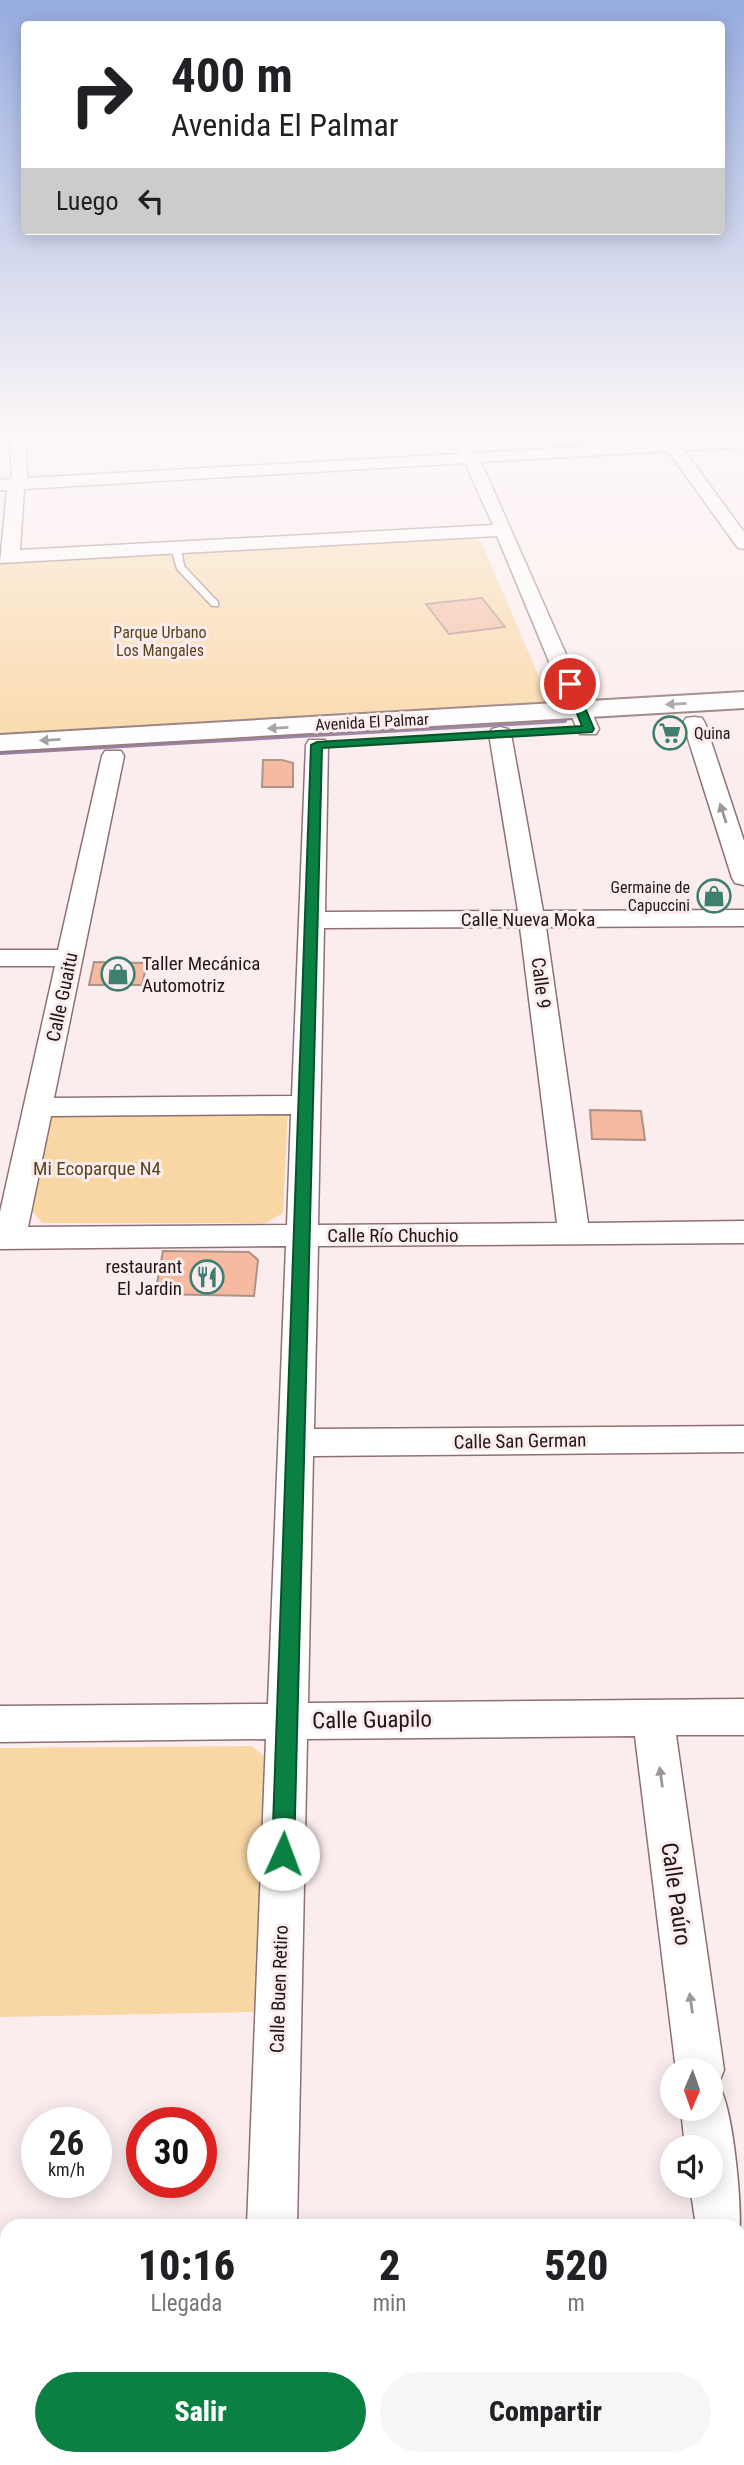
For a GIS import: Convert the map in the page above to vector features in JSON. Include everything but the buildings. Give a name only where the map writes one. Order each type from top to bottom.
[{"type":"street","points":[[5,557],[212,546]]},
{"type":"street","points":[[511,546],[585,719]]},
{"type":"street","name":"Avenida El Palmar","points":[[0,762],[113,756],[166,744],[585,719],[744,701]]},
{"type":"street","name":"Avenida El Palmar","points":[[0,743],[317,745],[500,734],[585,719],[694,723],[744,720]]},
{"type":"street","points":[[694,723],[744,878]]},
{"type":"street","name":"Calle 9","points":[[500,734],[533,919],[574,1233]]},
{"type":"street","name":"Calle Buen Retiro","points":[[272,2219],[317,745]]},
{"type":"street","name":"Calle Guaitu","points":[[5,1238],[38,1107],[113,756]]},
{"type":"street","name":"Calle Nueva Moka","points":[[312,920],[744,918]]},
{"type":"street","points":[[0,958],[70,958]]},
{"type":"street","points":[[38,1107],[306,1105]]},
{"type":"street","name":"Calle Río Chuchio","points":[[5,1238],[744,1232]]},
{"type":"street","name":"Calle San German","points":[[296,1443],[744,1439]]},
{"type":"street","name":"Calle Guapilo","points":[[0,1724],[744,1717]]},
{"type":"street","name":"Calle Paúro","points":[[653,1718],[698,2058]]},
{"type":"street","points":[[717,2198],[720,2219]]},
{"type":"lane","points":[[176,548],[180,566],[215,604]]},
{"type":"green space","name":"Parque Urbano Los Mangales","points":[[277,546],[483,546],[552,707],[0,739],[0,562]]},
{"type":"green space","name":"Mi Ecoparque N4","points":[[288,1111],[283,1213],[266,1223],[42,1223],[32,1211],[51,1112]]},
{"type":"green space","points":[[251,1746],[265,1757],[261,2012],[0,2017],[0,1748]]},
{"type":"waterway","points":[[0,752],[564,720]]},
{"type":"place","name":"Quina","points":[[670,733]]},
{"type":"place","name":"Germaine de Capuccini","points":[[714,896]]},
{"type":"place","name":"Taller Mecánica Automotriz","points":[[118,974]]},
{"type":"place","name":"restaurant El Jardin","points":[[207,1277]]},
{"type":"route","points":[[283,1854],[317,745],[589,729],[570,684]]}]
